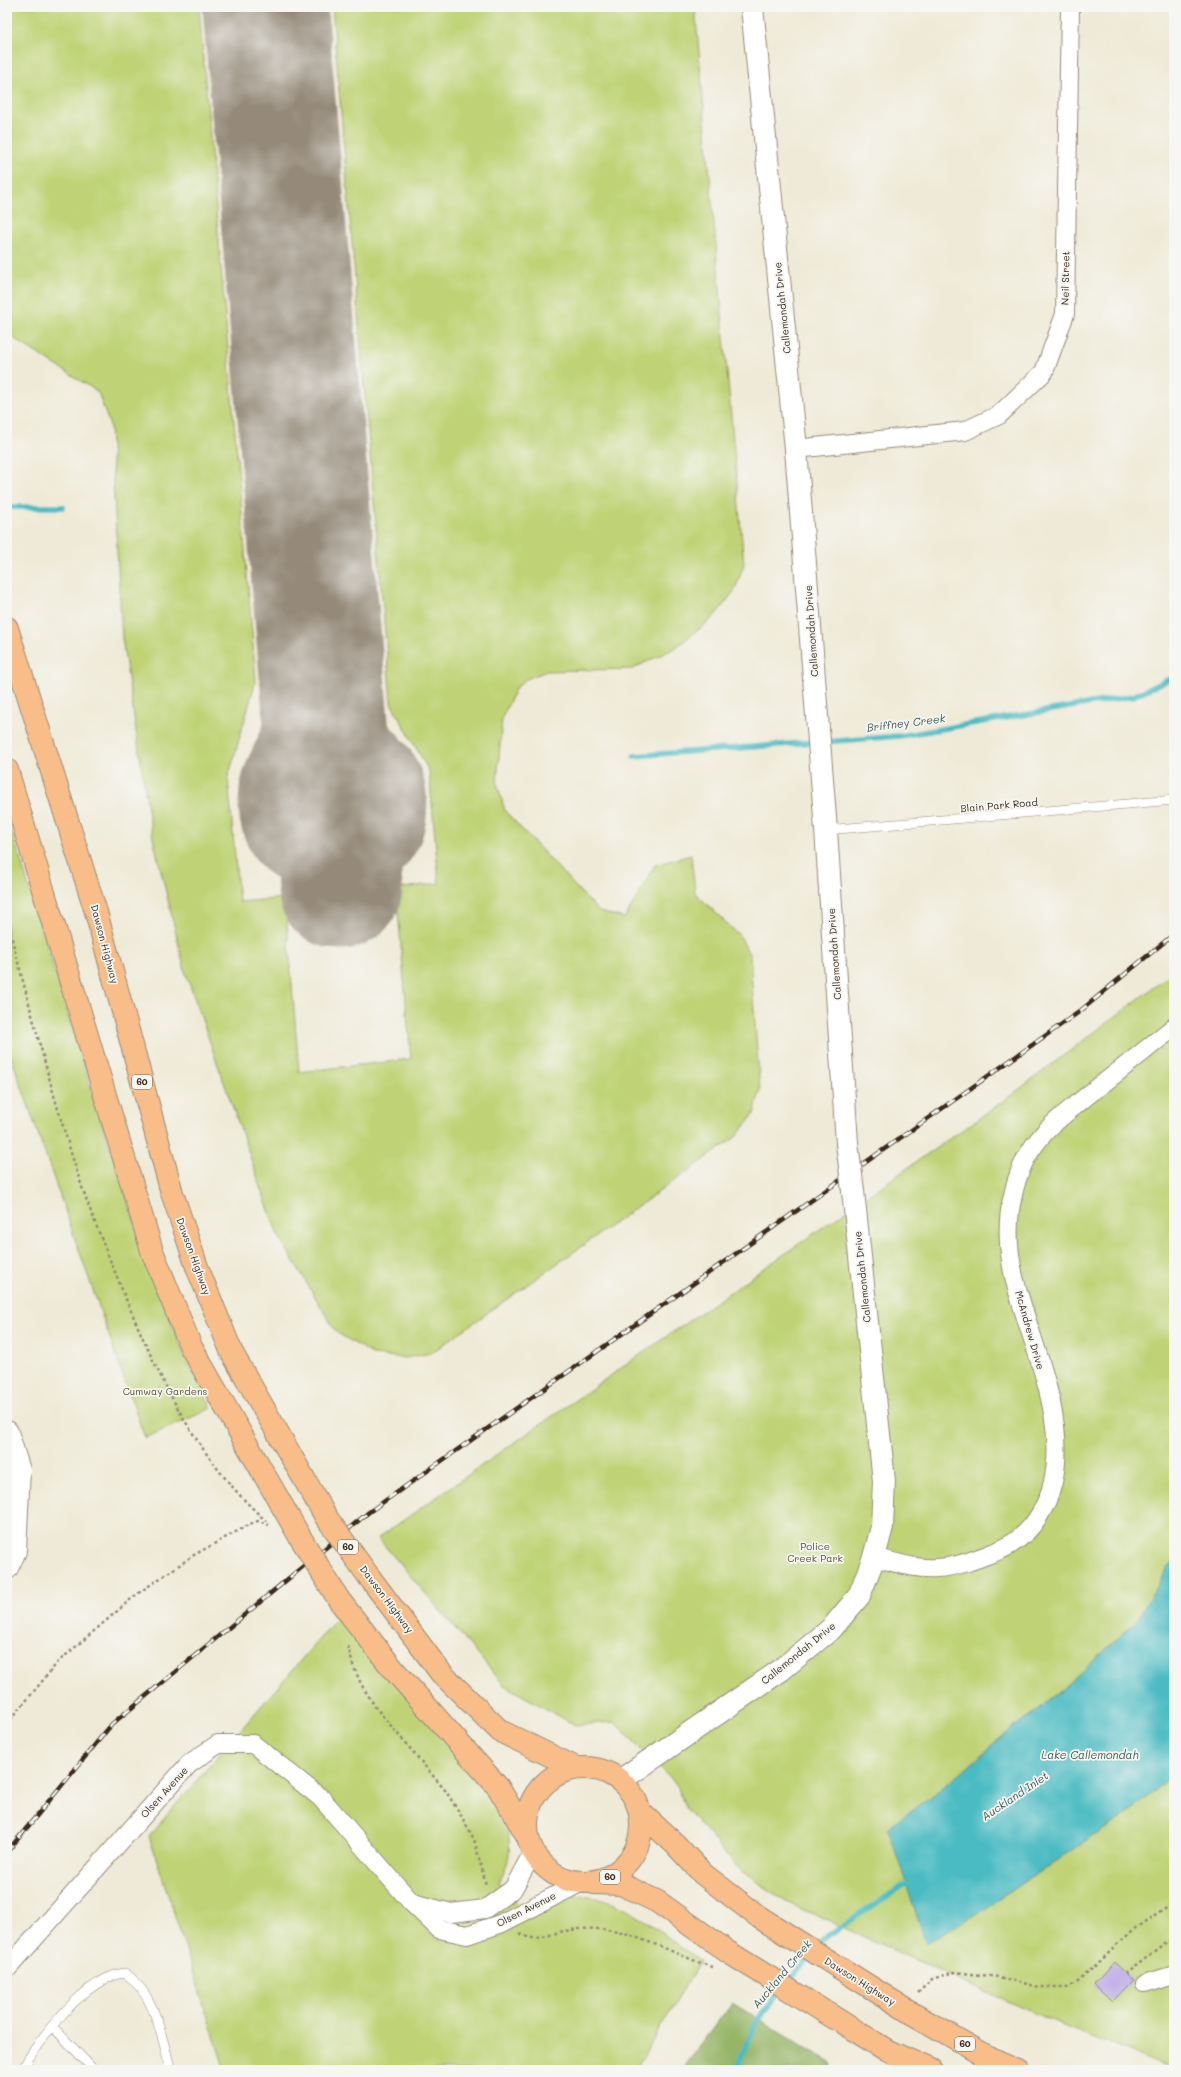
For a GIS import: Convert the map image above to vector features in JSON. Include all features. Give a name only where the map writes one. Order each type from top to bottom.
[{"type":"highway","name":"Dawson Highway","points":[[7,628],[96,912],[172,1193],[197,1267],[232,1353],[326,1516],[370,1578],[442,1673],[500,1731],[576,1768]]},
{"type":"highway","name":"60","points":[[7,770],[152,1251],[192,1348],[300,1537],[339,1600],[392,1670],[498,1787],[530,1844],[545,1867],[561,1878],[586,1883],[621,1884],[658,1902],[722,1960],[888,2050],[931,2070]]},
{"type":"highway","name":"60","points":[[530,1844],[527,1817],[532,1799],[544,1784],[558,1773],[576,1768],[600,1770],[621,1780],[633,1795],[640,1812],[642,1831],[636,1850],[626,1866],[610,1877],[586,1883]]},
{"type":"highway","name":"Dawson Highway","points":[[640,1812],[675,1844],[703,1874],[759,1917],[913,2014],[990,2058],[1018,2070]]},
{"type":"street","name":"Callemondah Drive","points":[[621,1780],[781,1670],[832,1628],[859,1596],[874,1557],[882,1527],[884,1481],[847,1143],[826,830],[796,449],[752,7]]},
{"type":"street","name":"Neil Street","points":[[796,449],[965,430],[998,415],[1044,372],[1065,314],[1070,7]]},
{"type":"street","name":"McAndrew Drive","points":[[874,1557],[906,1565],[937,1568],[971,1562],[1008,1548],[1033,1526],[1048,1502],[1055,1476],[1057,1442],[1051,1404],[1015,1279],[1007,1226],[1013,1194],[1022,1164],[1040,1137],[1059,1118],[1174,1027]]},
{"type":"street","points":[[7,1432],[19,1470],[15,1550],[7,1568]]},
{"type":"street","name":"Olsen Avenue","points":[[7,1969],[189,1764],[218,1744],[253,1744],[321,1798],[411,1902],[439,1929],[467,1935],[509,1919],[586,1883]]},
{"type":"street","name":"Olsen Avenue","points":[[411,1902],[452,1913],[485,1909],[513,1889],[530,1844]]},
{"type":"street","points":[[1145,1984],[1174,1975]]},
{"type":"lane","name":"Blain Park Road","points":[[826,830],[1174,800]]},
{"type":"lane","points":[[22,2070],[31,2053],[72,2004],[103,1980],[115,1974],[125,1973],[143,1990],[153,2008],[171,2070]]},
{"type":"lane","points":[[53,2027],[94,2070]]},
{"type":"path","points":[[7,921],[54,1096],[82,1188],[139,1331],[183,1420],[218,1469],[241,1496],[271,1525],[258,1521],[250,1524],[194,1555],[137,1594],[58,1662],[7,1724]]},
{"type":"path","points":[[348,1643],[353,1665],[361,1684],[376,1708],[445,1790],[474,1839],[487,1887],[495,1902]]},
{"type":"path","points":[[918,1993],[932,1978],[954,1972],[999,1977],[1039,1987],[1067,1987],[1078,1982],[1131,1932],[1174,1903]]},
{"type":"path","points":[[509,1919],[526,1937],[535,1939],[564,1931],[598,1929],[613,1931],[668,1948],[694,1961],[722,1960]]},
{"type":"path","points":[[1125,1973],[1161,1946],[1174,1940]]},
{"type":"green space","points":[[7,7],[199,7],[256,680],[228,778],[239,902],[285,898],[299,1072],[411,1059],[396,889],[439,883],[429,771],[391,703],[332,7],[695,7],[744,564],[735,590],[713,618],[675,648],[632,669],[547,671],[526,679],[515,689],[502,718],[497,783],[505,811],[599,912],[625,918],[655,865],[691,855],[695,893],[740,936],[750,956],[760,1091],[754,1114],[736,1137],[431,1353],[406,1358],[374,1355],[336,1332],[277,1233],[185,971],[151,829],[122,638],[110,426],[98,392],[7,334]]},
{"type":"green space","name":"Cumway Gardens","points":[[7,816],[98,1111],[149,1264],[187,1361],[212,1408],[145,1438],[7,1045]]},
{"type":"green space","name":"Police Creek Park","points":[[1174,972],[1174,1559],[1134,1623],[1066,1687],[1002,1737],[959,1775],[984,1909],[1133,1810],[1174,1774],[1174,2069],[1036,2014],[786,1902],[737,1867],[685,1807],[678,1788],[670,1777],[614,1722],[575,1725],[504,1685],[378,1538],[1005,1100]]},
{"type":"green space","points":[[339,1616],[492,1797],[503,1818],[509,1839],[510,1849],[504,1870],[498,1882],[530,1917],[563,1899],[585,1897],[603,1900],[638,1916],[700,1961],[635,2070],[225,2070],[149,1836]]},
{"type":"green space","points":[[732,2003],[831,2063],[833,2070],[681,2070]]},
{"type":"water","name":"Lake Callemondah","points":[[1174,1559],[1174,1774],[1133,1810],[984,1909],[926,1944],[888,1828],[959,1775],[1002,1737],[1066,1687],[1134,1623]]},
{"type":"building","points":[[1114,1962],[1133,1980],[1112,2002],[1094,1985]]},
{"type":"waterway","name":"Briffney Creek","points":[[7,507],[63,507]]},
{"type":"waterway","name":"Briffney Creek","points":[[824,742],[900,736],[1133,696],[1174,677]]},
{"type":"waterway","name":"Briffney Creek","points":[[634,756],[816,742]]},
{"type":"waterway","name":"Auckland Inlet","points":[[817,1947],[827,1936],[912,1880]]},
{"type":"waterway","name":"Auckland Creek","points":[[788,1983],[810,1956]]},
{"type":"waterway","name":"Auckland Creek","points":[[736,2070],[758,2018],[781,1991]]},
{"type":"taxiway","points":[[312,556],[324,673],[329,691],[339,707],[389,763],[398,780],[402,798],[398,831],[382,854],[359,868],[332,872],[305,867],[282,852],[267,828],[264,795],[266,782],[271,769],[320,655]]},
{"type":"runway","points":[[265,7],[340,887]]},
{"type":"railway","points":[[7,1852],[112,1724],[369,1512],[1079,1012],[1174,934]]}]
